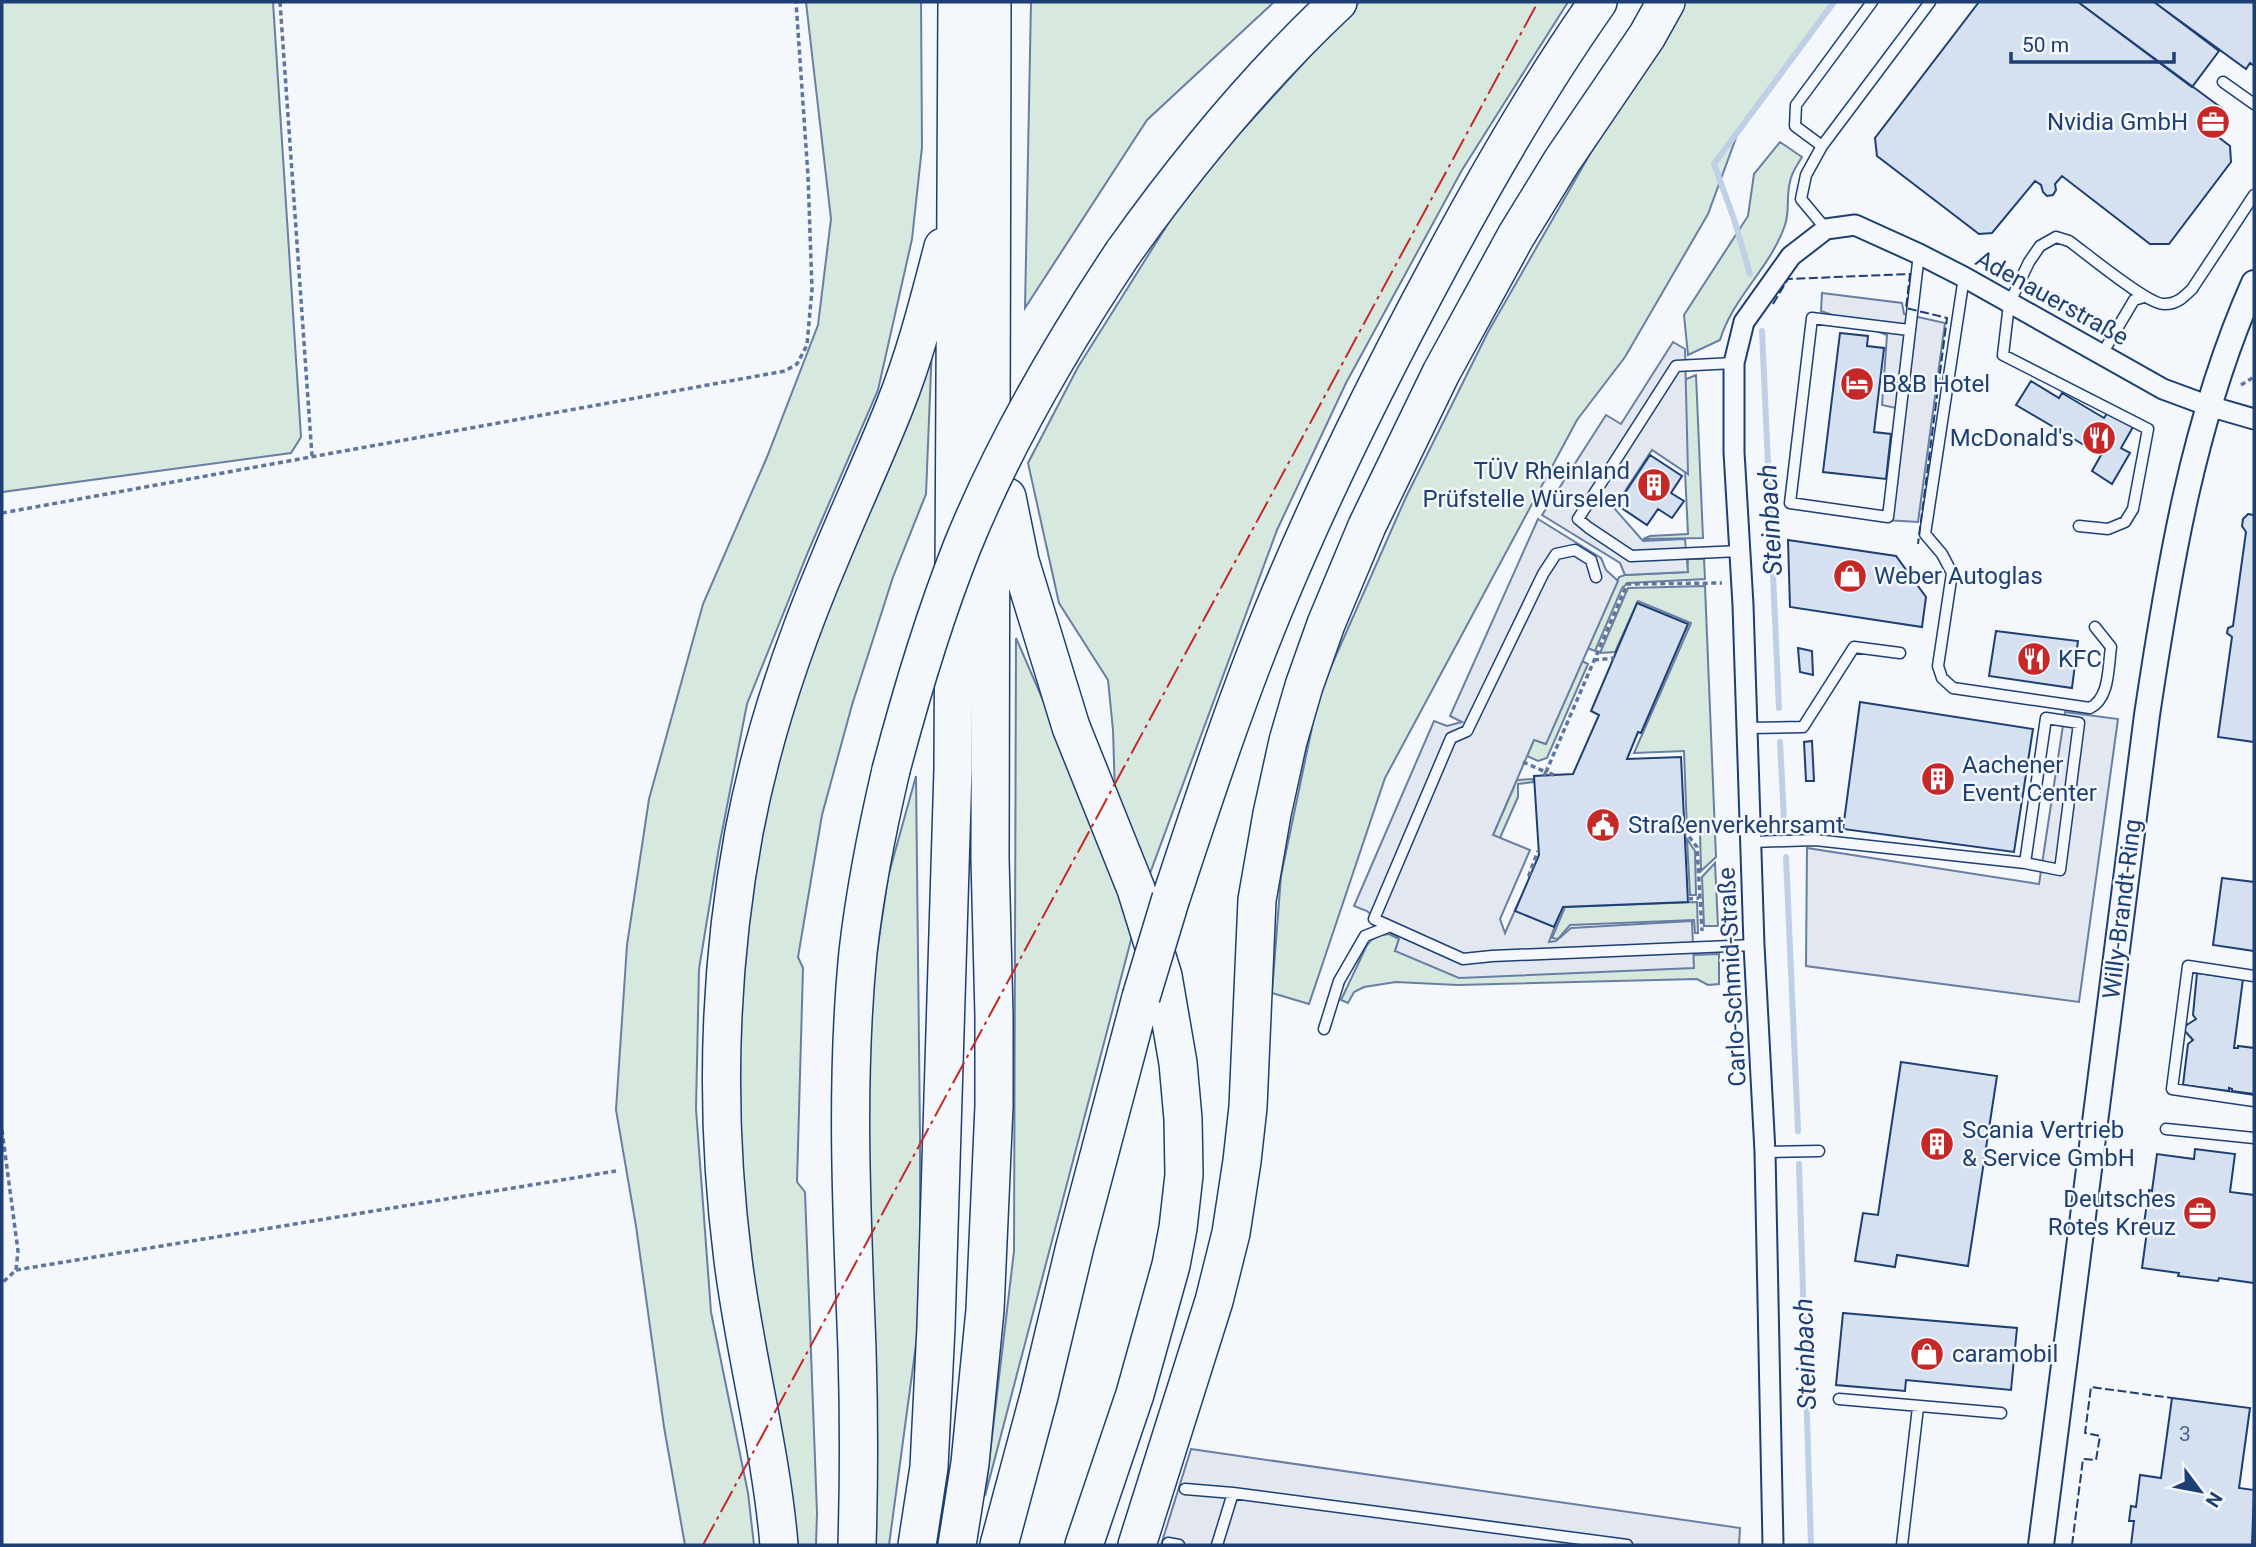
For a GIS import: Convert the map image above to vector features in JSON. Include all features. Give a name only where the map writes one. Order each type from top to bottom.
[{"type":"highway","points":[[918,1545],[929,1467],[941,1219],[953,769],[957,2]]},
{"type":"highway","points":[[957,1545],[970,1463],[985,1310],[992,1160],[992,2]]},
{"type":"highway","points":[[857,1545],[857,1382],[850,1152],[858,953],[867,886],[891,770],[930,634],[981,504],[1045,378],[1093,298],[1170,187],[1225,120],[1338,2]]},
{"type":"highway","points":[[999,1545],[1141,997],[1223,741],[1249,673],[1277,601],[1342,454],[1382,374],[1486,179],[1566,47],[1598,2]]},
{"type":"highway","points":[[1162,1545],[1231,1233],[1248,1107],[1257,900],[1287,741],[1304,685],[1367,526],[1413,427],[1453,351],[1516,236],[1562,160],[1647,36],[1667,2]]},
{"type":"highway","points":[[779,1545],[766,1444],[734,1263],[723,1171],[721,1076],[726,966],[735,887],[744,830],[773,712],[811,604],[907,372],[956,199]]},
{"type":"highway","points":[[992,421],[1020,561],[1071,727],[1136,889],[1163,976],[1178,1063],[1183,1119],[1184,1175],[1178,1228],[1163,1299],[1139,1382],[1084,1545]]},
{"type":"highway","points":[[839,1545],[857,1382]]},
{"type":"highway","points":[[1090,1545],[1101,1494]]},
{"type":"street","name":"Adenauerstraße","points":[[1826,229],[1855,225],[1964,277],[2163,388],[2209,406],[2254,419]]},
{"type":"street","name":"Carlo-Schmid-Straße","points":[[1773,1545],[1765,1152],[1754,946],[1742,583],[1734,452],[1734,363],[1744,322],[1791,256],[1826,229]]},
{"type":"street","name":"Willy-Brandt-Ring","points":[[2041,1545],[2147,715],[2166,591],[2192,463],[2233,332],[2254,283]]},
{"type":"lane","points":[[1822,146],[1795,125],[1796,105],[1872,2]]},
{"type":"lane","points":[[1826,229],[1801,199],[1806,174],[1822,146],[1930,2]]},
{"type":"lane","points":[[2223,82],[2254,104]]},
{"type":"lane","points":[[2079,526],[2108,528],[2125,522],[2133,509],[2148,429],[2003,355],[2009,304],[2029,262],[2040,246],[2056,237],[2069,241],[2144,296],[2162,305],[2179,301],[2192,289],[2254,195]]},
{"type":"lane","points":[[1909,330],[1812,318],[1790,503],[1888,517],[1919,254]]},
{"type":"lane","points":[[1964,277],[1925,534],[1942,554],[1952,573],[1938,666],[1942,678],[1953,688],[2090,708],[2097,705],[2104,695],[2110,647],[2095,627]]},
{"type":"lane","points":[[2102,354],[2134,300],[2144,296]]},
{"type":"lane","points":[[1734,363],[1676,366],[1578,519],[1631,556],[1740,551]]},
{"type":"lane","points":[[1596,577],[1591,560],[1574,550],[1556,554],[1543,574],[1466,731],[1451,738],[1374,919],[1463,959],[1754,946]]},
{"type":"lane","points":[[1748,728],[1804,727],[1854,647],[1900,653]]},
{"type":"lane","points":[[1751,842],[1815,840],[2025,863],[2060,870],[2079,723],[2046,718],[2025,863]]},
{"type":"lane","points":[[1324,1029],[1339,981],[1365,936],[1388,927]]},
{"type":"lane","points":[[2254,976],[2188,966],[2172,1089],[2254,1101]]},
{"type":"lane","points":[[2166,1129],[2254,1138]]},
{"type":"lane","points":[[1765,1152],[1819,1151]]},
{"type":"lane","points":[[1839,1399],[2001,1413]]},
{"type":"lane","points":[[1902,1545],[1918,1407]]},
{"type":"lane","points":[[1185,1489],[1627,1545]]},
{"type":"lane","points":[[1217,1545],[1233,1493]]},
{"type":"path","points":[[280,2],[312,457]]},
{"type":"path","points":[[2,513],[785,371],[797,364],[807,345],[812,289],[808,176],[796,2]]},
{"type":"path","points":[[1545,774],[1627,584],[1742,583]]},
{"type":"path","points":[[1594,660],[1614,658]]},
{"type":"path","points":[[1524,762],[1545,774],[1554,775]]},
{"type":"path","points":[[1684,830],[1698,847],[1700,931],[1722,930],[1722,947]]},
{"type":"path","points":[[1530,876],[1538,851]]},
{"type":"path","points":[[1688,899],[1699,898]]},
{"type":"path","points":[[2,1130],[18,1251],[16,1270]]},
{"type":"path","points":[[2,1283],[16,1270],[616,1171]]},
{"type":"shaded area","points":[[2,2],[273,2],[301,437],[291,453],[2,492]]},
{"type":"shaded area","points":[[806,2],[921,2],[922,147],[912,239],[878,390],[808,552],[747,704],[719,847],[699,969],[696,1109],[711,1312],[748,1493],[754,1545],[685,1545],[664,1427],[636,1226],[616,1110],[627,945],[649,799],[703,604],[767,457],[818,325],[831,219]]},
{"type":"shaded area","points":[[1031,2],[1274,2],[1147,120],[1025,308]]},
{"type":"shaded area","points":[[1359,2],[1568,2],[1462,170],[1346,383],[1277,530],[1149,876],[1115,795],[1108,680],[1059,603],[1028,463],[1078,367],[1191,187]]},
{"type":"shaded area","points":[[1683,2],[1832,2],[1740,127],[1708,214],[1625,357],[1577,420],[1385,778],[1309,1004],[1272,993],[1281,876],[1319,694],[1406,497],[1488,332],[1590,154],[1656,52]]},
{"type":"shaded area","points":[[1780,142],[1802,157],[1791,179],[1785,225],[1779,240],[1734,310],[1720,340],[1688,355],[1684,315],[1748,216],[1754,174]]},
{"type":"shaded area","points":[[1822,293],[1902,303],[1904,314],[1945,323],[1918,522],[1885,520],[1896,408],[1882,405],[1887,335],[1821,311]]},
{"type":"shaded area","points":[[1673,342],[1685,349],[1688,474],[1652,450],[1614,508],[1643,541],[1685,539],[1688,572],[1625,575],[1620,563],[1542,515],[1606,415],[1621,424]]},
{"type":"shaded area","points":[[932,345],[926,494],[893,577],[852,705],[822,815],[798,957],[803,968],[797,1182],[805,1192],[817,1513],[816,1545],[790,1545],[763,1378],[731,1077],[739,970],[778,735]]},
{"type":"shaded area","points":[[1696,375],[1703,538],[1643,539],[1650,536],[1688,534],[1681,388],[1684,380]]},
{"type":"shaded area","points":[[1538,519],[1601,558],[1606,570],[1618,581],[1546,744],[1534,740],[1493,835],[1530,850],[1500,919],[1505,933],[1520,899],[1559,915],[1549,942],[1556,941],[1571,928],[1692,921],[1694,968],[1459,978],[1395,951],[1399,939],[1367,911],[1354,906],[1434,721],[1447,726],[1462,722],[1450,716]]},
{"type":"shaded area","points":[[1688,559],[1704,559],[1705,579],[1628,583],[1622,588],[1595,651],[1587,648],[1619,577],[1687,572]]},
{"type":"shaded area","points":[[1705,586],[1716,857],[1701,871],[1700,830],[1687,831],[1684,751],[1634,753],[1691,623],[1638,601],[1615,652],[1600,653],[1628,588]]},
{"type":"shaded area","points":[[1016,638],[1137,917],[985,1496],[1014,1251]]},
{"type":"shaded area","points":[[1582,661],[1588,664],[1547,758],[1538,761],[1527,756],[1534,739],[1545,744]]},
{"type":"shaded area","points":[[2065,712],[2118,719],[2079,1002],[1806,966],[1807,848],[2039,884]]},
{"type":"shaded area","points":[[916,776],[920,1315],[889,1545],[870,1545],[864,1191],[872,986],[888,877]]},
{"type":"shaded area","points":[[1533,779],[1533,782],[1518,784],[1518,797],[1458,933],[1451,930],[1514,787],[1502,781]]},
{"type":"shaded area","points":[[1687,839],[1695,851],[1696,895],[1690,895]]},
{"type":"shaded area","points":[[1715,863],[1718,926],[1704,926],[1702,877]]},
{"type":"shaded area","points":[[1697,902],[1698,933],[1695,933],[1694,920],[1570,925],[1558,939],[1552,938],[1565,907]]},
{"type":"shaded area","points":[[1389,934],[1399,939],[1395,951],[1693,968],[1693,955],[1719,954],[1719,984],[1708,985],[1697,979],[1458,985],[1396,982],[1364,987],[1354,992],[1348,1003],[1341,1000],[1367,945],[1376,937]]},
{"type":"shaded area","points":[[1191,1449],[1740,1528],[1739,1545],[1161,1545]]},
{"type":"building","points":[[1979,2],[2078,2],[2223,109],[2226,122],[2217,136],[2230,146],[2231,162],[2169,244],[2150,244],[2062,176],[2055,184],[2053,195],[2047,196],[2041,185],[2035,181],[1992,233],[1979,234],[1877,156],[1875,138]]},
{"type":"building","points":[[2078,2],[2154,2],[2219,51],[2192,87]]},
{"type":"building","points":[[2154,2],[2254,2],[2254,66],[2250,63],[2246,69]]},
{"type":"building","name":"B&B Hotel","points":[[1840,333],[1868,336],[1867,346],[1884,348],[1874,432],[1891,434],[1886,479],[1823,472]]},
{"type":"building","name":"McDonald's","points":[[2031,381],[2059,398],[2062,393],[2104,418],[2108,412],[2133,427],[2121,448],[2130,453],[2112,484],[2092,471],[2101,455],[2016,405]]},
{"type":"building","name":"TÜV Rheinland Prüfstelle Würselen","points":[[1650,455],[1682,476],[1671,493],[1684,501],[1672,518],[1658,509],[1647,525],[1617,505]]},
{"type":"building","points":[[2248,514],[2254,515],[2254,742],[2218,737],[2232,637],[2227,633],[2228,628],[2233,626],[2246,532],[2242,526],[2243,519]]},
{"type":"building","name":"Weber Autoglas","points":[[1788,540],[1896,556],[1926,597],[1922,627],[1790,607]]},
{"type":"building","points":[[1637,603],[1688,624],[1627,759],[1681,757],[1688,902],[1563,907],[1554,927],[1515,911],[1539,855],[1534,776],[1573,774],[1599,715],[1591,711]]},
{"type":"building","name":"KFC","points":[[1996,631],[2078,641],[2072,688],[1989,676]]},
{"type":"building","points":[[1798,648],[1812,651],[1813,675],[1800,672]]},
{"type":"building","name":"Aachener Event Center","points":[[1860,702],[2033,729],[2014,852],[1843,829]]},
{"type":"building","points":[[1812,741],[1814,781],[1806,781],[1804,742]]},
{"type":"building","points":[[2222,878],[2254,882],[2254,951],[2213,945]]},
{"type":"building","points":[[2197,973],[2243,979],[2234,1048],[2254,1048],[2254,1094],[2232,1091],[2229,1088],[2229,1091],[2183,1085],[2188,1044],[2193,1040],[2182,1028],[2196,1019],[2193,1015]]},
{"type":"building","name":"Scania Vertrieb & Service GmbH","points":[[1901,1062],[1997,1076],[1968,1266],[1897,1255],[1895,1267],[1855,1261],[1863,1213],[1878,1215]]},
{"type":"building","name":"Deutsches Rotes Kreuz","points":[[2195,1149],[2235,1154],[2230,1192],[2254,1195],[2254,1283],[2178,1276],[2179,1273],[2142,1268],[2147,1231],[2143,1230],[2157,1154],[2194,1159]]},
{"type":"building","name":"caramobil","points":[[1843,1313],[2017,1328],[2011,1390],[1906,1380],[1905,1391],[1836,1385]]},
{"type":"building","points":[[2172,1398],[2250,1408],[2239,1488],[2254,1490],[2252,1545],[2131,1545],[2134,1521],[2129,1521],[2131,1506],[2136,1507],[2140,1475],[2161,1478]]},
{"type":"waterway","name":"Steinbach","points":[[1750,274],[1714,164],[1834,2]]},
{"type":"waterway","name":"Steinbach","points":[[1762,331],[1779,708]]},
{"type":"waterway","name":"Steinbach","points":[[1780,742],[1784,819]]},
{"type":"waterway","name":"Steinbach","points":[[1786,857],[1798,1131]]},
{"type":"waterway","name":"Steinbach","points":[[1799,1164],[1811,1545]]},
{"type":"fence","points":[[1773,304],[1788,279],[1910,274],[1906,308],[1947,318],[1918,544]]},
{"type":"fence","points":[[2072,1545],[2083,1459],[2096,1460],[2100,1436],[2085,1433],[2091,1387],[2172,1398]]},
{"type":"power","points":[[703,1545],[1538,2]]},
{"type":"place","name":"Nvidia GmbH","points":[[2213,122]]},
{"type":"place","name":"B&B Hotel","points":[[1857,384]]},
{"type":"place","name":"McDonald's","points":[[2099,438]]},
{"type":"place","name":"TÜV Rheinland Prüfstelle Würselen","points":[[1654,485]]},
{"type":"place","name":"Weber Autoglas","points":[[1850,576]]},
{"type":"place","name":"KFC","points":[[2034,659]]},
{"type":"place","name":"Aachener Event Center","points":[[1938,779]]},
{"type":"place","name":"Straßenverkehrsamt","points":[[1603,825]]},
{"type":"place","name":"Scania Vertrieb & Service GmbH","points":[[1937,1144]]},
{"type":"place","name":"Deutsches Rotes Kreuz","points":[[2200,1213]]},
{"type":"place","name":"caramobil","points":[[1927,1354]]}]
